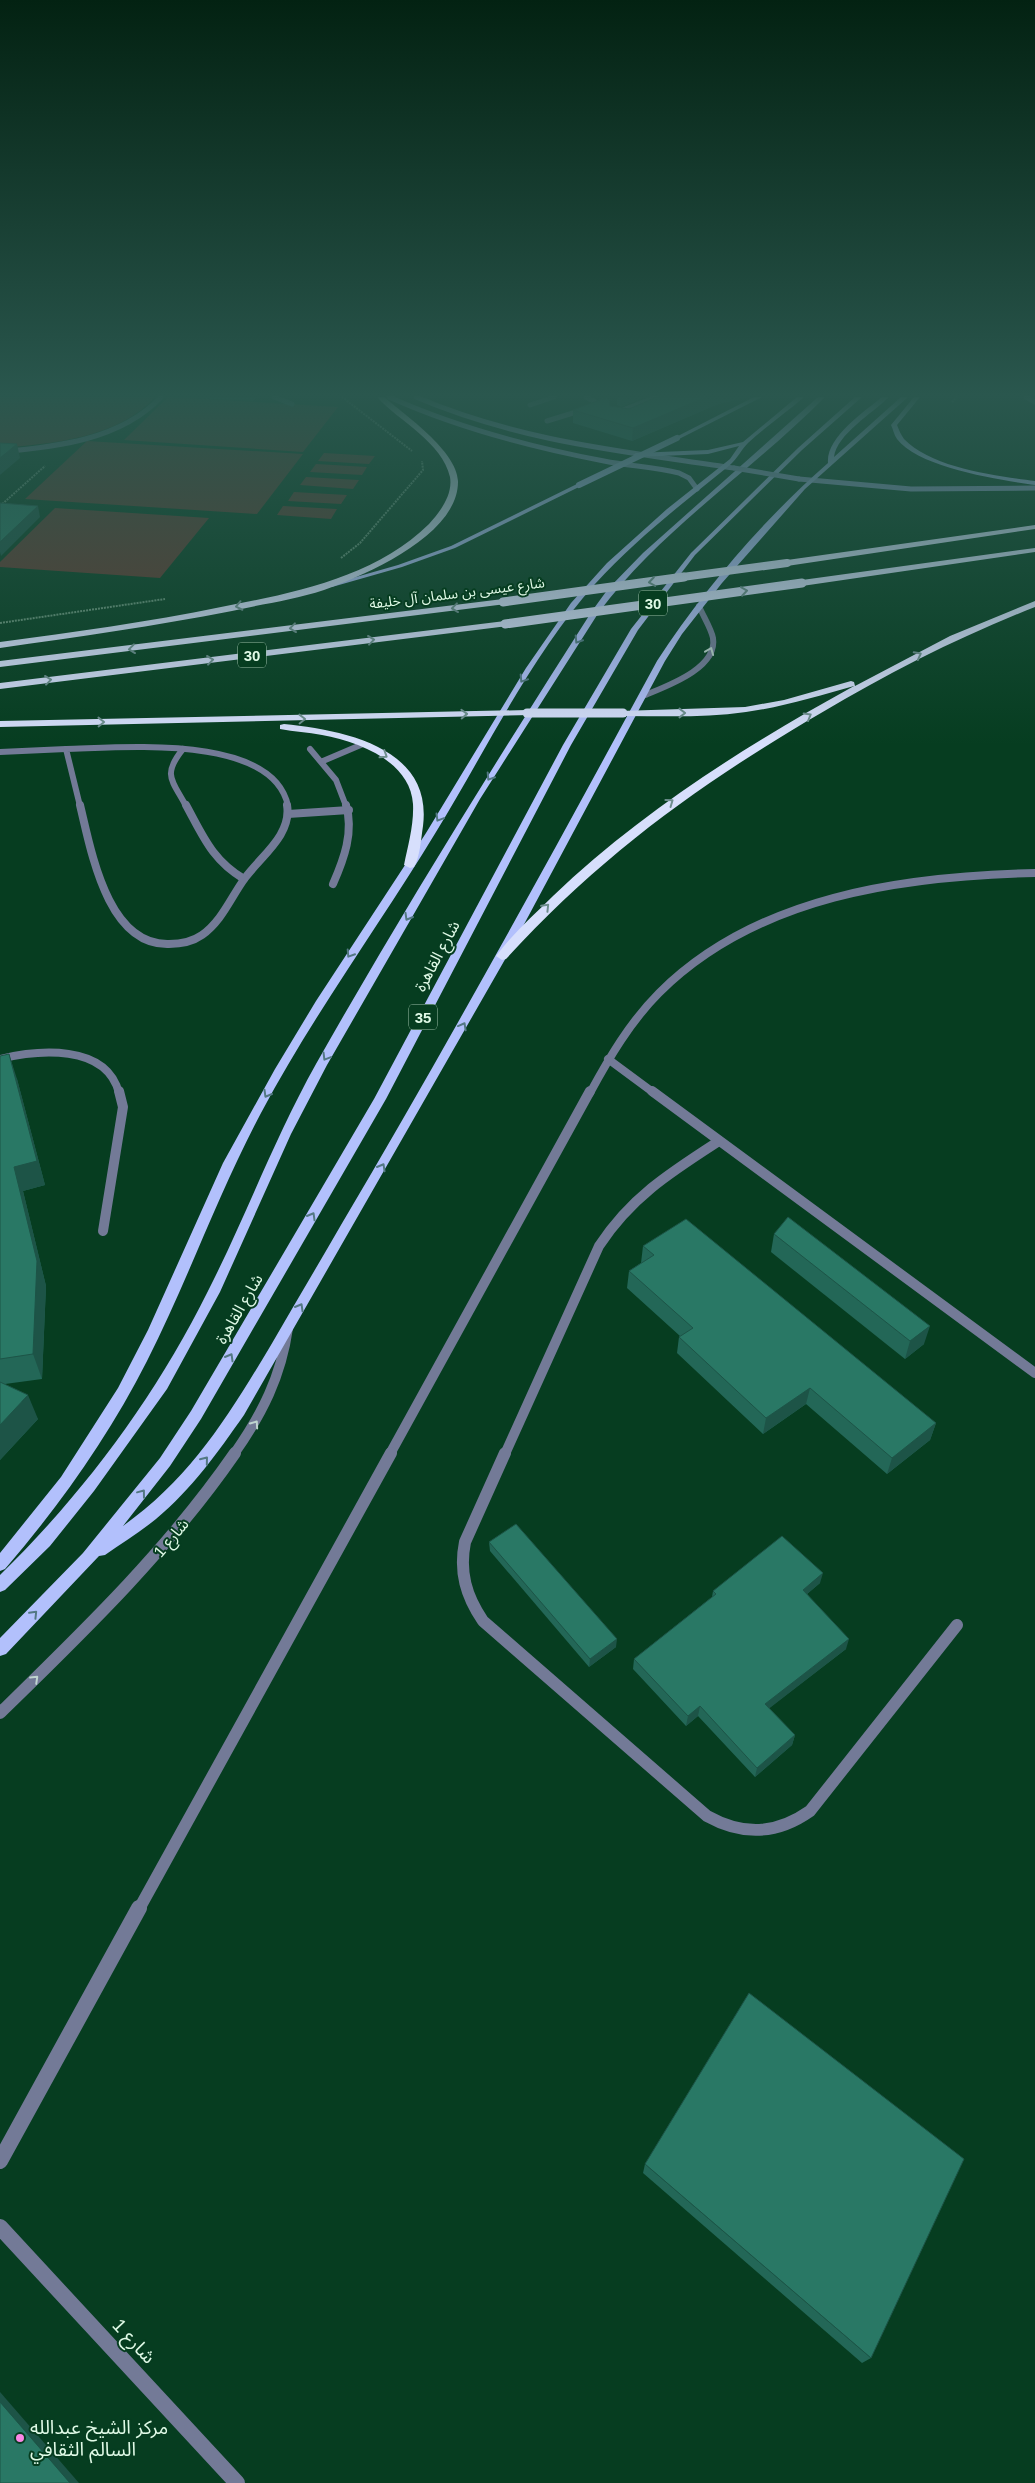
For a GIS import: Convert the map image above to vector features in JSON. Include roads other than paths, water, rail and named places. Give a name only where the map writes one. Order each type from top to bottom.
[{"type":"highway","points":[[0,645],[180,618],[320,588],[401,550],[436,523],[443,513]]},
{"type":"highway","name":"شارع عيسى بن سلمان آل خليفة","points":[[0,664],[503,602],[787,564],[1035,527]]},
{"type":"highway","name":"30","points":[[0,686],[505,624],[1035,550]]},
{"type":"highway","points":[[502,956],[535,918],[584,871],[672,800],[755,746],[874,678],[950,639],[1035,604]]},
{"type":"highway","points":[[0,724],[501,713],[704,713],[761,707],[874,678]]},
{"type":"highway","points":[[218,720],[323,732],[363,744],[394,762],[413,785],[417,798],[418,811],[410,865]]},
{"type":"main road","points":[[320,588],[437,554],[523,513]]},
{"type":"main road","points":[[0,1564],[53,1499],[93,1440],[127,1384],[154,1331],[242,1139],[328,987],[410,865],[501,713],[551,636],[602,573],[637,539],[668,513]]},
{"type":"main road","name":"شارع القاهرة","points":[[0,1585],[45,1541],[89,1487],[162,1385],[214,1292],[285,1134],[321,1065],[476,799],[596,611],[611,591],[645,554],[691,513]]},
{"type":"main road","name":"شارع القاهرة","points":[[0,1649],[88,1558],[160,1468],[196,1415],[380,1099],[567,745],[635,629],[693,554],[735,513]]},
{"type":"main road","points":[[88,1558],[151,1514],[202,1464],[222,1438],[288,1328],[502,956],[628,713],[642,696],[661,661],[719,581],[781,513]]},
{"type":"street","points":[[642,696],[695,672],[706,659],[713,639],[700,606]]},
{"type":"street","points":[[323,761],[363,744]]},
{"type":"street","points":[[182,748],[171,764],[171,779],[216,858],[227,870],[244,879]]},
{"type":"street","points":[[0,752],[66,749],[182,748],[233,757],[270,776],[284,794],[288,814],[281,832],[244,879],[212,926],[197,939],[172,945],[153,944],[139,937],[113,905],[98,872],[66,749]]},
{"type":"street","points":[[310,749],[323,761],[340,784],[349,810],[348,846],[333,884]]},
{"type":"street","points":[[288,814],[349,810]]},
{"type":"street","points":[[0,2161],[608,1059],[659,993],[695,962],[729,940],[766,922],[842,895],[924,878],[963,874],[1035,873]]},
{"type":"street","points":[[0,1059],[35,1052],[60,1052],[82,1057],[100,1065],[114,1077],[121,1091],[123,1108],[103,1231]]},
{"type":"street","points":[[608,1059],[1035,1373]]},
{"type":"street","points":[[718,1141],[637,1196],[608,1230],[599,1246],[465,1542],[460,1568],[465,1590],[483,1621],[707,1816],[722,1826],[741,1831],[777,1830],[798,1822],[810,1811],[956,1625]]},
{"type":"street","name":"شارع 1","points":[[0,1713],[128,1587],[202,1500],[260,1416],[272,1394],[281,1372],[288,1328]]},
{"type":"street","name":"شارع 1","points":[[0,2227],[237,2483]]},
{"type":"place","name":"مركز الشيخ عبدالله السالم الثقافي","points":[[20,2438]]}]
